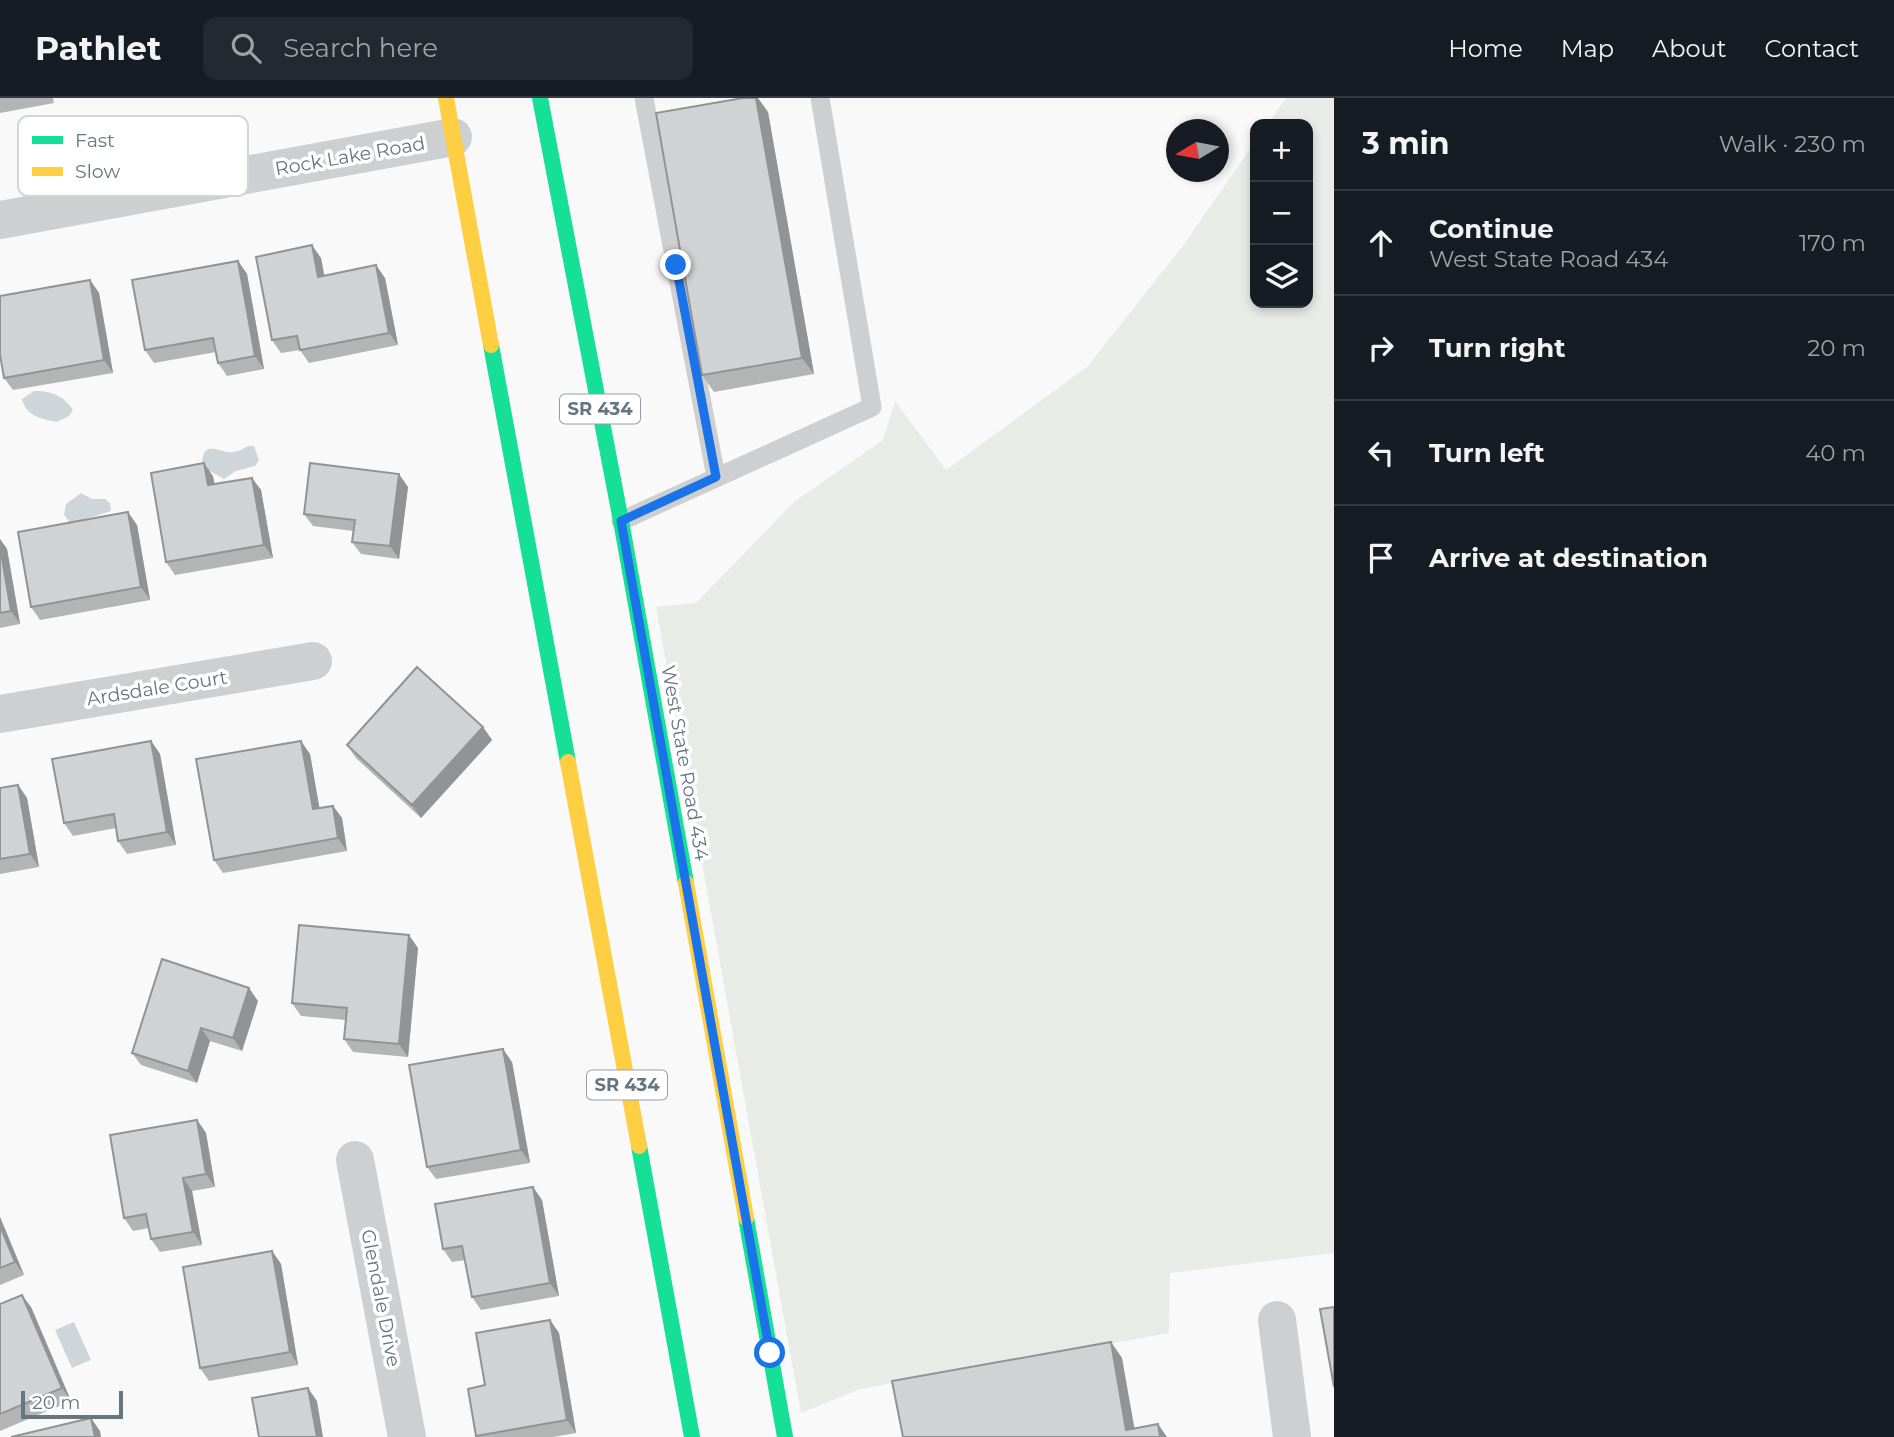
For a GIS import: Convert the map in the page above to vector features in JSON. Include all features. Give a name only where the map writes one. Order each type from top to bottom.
[{"type":"main road","name":"SR 434","points":[[446,98],[692,1437]]},
{"type":"main road","name":"West State Road 434","points":[[541,102],[621,521],[785,1437]]},
{"type":"street","name":"Rock Lake Road","points":[[248,175],[453,137]]},
{"type":"street","name":"Rock Lake Road","points":[[0,220],[131,196]]},
{"type":"street","name":"Ardsdale Court","points":[[0,714],[313,661]]},
{"type":"street","name":"Glendale Drive","points":[[355,1160],[407,1437]]},
{"type":"street","points":[[1277,1321],[1292,1437]]},
{"type":"lane","points":[[541,102],[561,98]]},
{"type":"lane","points":[[645,98],[716,477]]},
{"type":"lane","points":[[621,521],[872,407],[820,98]]},
{"type":"shaded area","points":[[1286,98],[1334,98],[1334,1253],[1170,1273],[1169,1333],[860,1389],[801,1413],[656,607],[696,603],[794,502],[883,440],[895,401],[946,470],[1087,367],[1182,247],[1250,149],[1250,308],[1313,308],[1313,119],[1271,119]]},
{"type":"shaded area","points":[[34,391],[57,395],[73,410],[69,416],[57,422],[35,416],[27,409],[22,399]]},
{"type":"shaded area","points":[[254,446],[259,460],[255,466],[236,471],[224,479],[208,470],[202,461],[206,450],[233,452]]},
{"type":"shaded area","points":[[81,493],[92,499],[105,499],[110,503],[111,511],[71,524],[64,515],[66,504]]},
{"type":"shaded area","points":[[74,1322],[91,1360],[72,1368],[55,1330]]},
{"type":"building","points":[[756,98],[802,358],[702,375],[656,113]]},
{"type":"building","points":[[312,245],[318,277],[376,265],[389,333],[300,350],[297,336],[272,340],[256,257]]},
{"type":"building","points":[[238,261],[255,356],[218,363],[213,338],[145,350],[132,280]]},
{"type":"building","points":[[90,280],[104,360],[4,378],[0,355],[0,296]]},
{"type":"building","points":[[204,463],[208,485],[252,478],[264,545],[166,562],[151,473]]},
{"type":"building","points":[[310,463],[399,474],[390,546],[352,542],[355,520],[304,514]]},
{"type":"building","points":[[128,512],[141,587],[31,607],[18,532]]},
{"type":"building","points":[[0,547],[11,611],[0,613]]},
{"type":"building","points":[[417,667],[483,727],[412,805],[347,745]]},
{"type":"building","points":[[151,741],[167,832],[118,841],[114,814],[64,823],[52,759]]},
{"type":"building","points":[[301,741],[313,809],[333,806],[338,838],[214,860],[196,759]]},
{"type":"building","points":[[18,785],[30,854],[0,859],[0,788]]},
{"type":"building","points":[[299,925],[409,935],[399,1044],[344,1039],[347,1008],[292,1003]]},
{"type":"building","points":[[162,959],[249,988],[233,1038],[201,1028],[188,1071],[132,1053]]},
{"type":"building","points":[[503,1049],[521,1150],[427,1167],[409,1065]]},
{"type":"building","points":[[197,1120],[206,1174],[183,1178],[193,1232],[151,1239],[146,1214],[124,1218],[110,1135]]},
{"type":"building","points":[[533,1187],[550,1283],[472,1297],[462,1246],[443,1249],[435,1204]]},
{"type":"building","points":[[0,1226],[15,1262],[0,1268]]},
{"type":"building","points":[[272,1251],[290,1352],[200,1368],[183,1267]]},
{"type":"building","points":[[22,1295],[62,1388],[0,1414],[0,1304]]},
{"type":"building","points":[[1334,1307],[1334,1387],[1320,1309]]},
{"type":"building","points":[[550,1320],[567,1420],[476,1436],[468,1389],[485,1385],[476,1333]]},
{"type":"building","points":[[1111,1342],[1126,1430],[1158,1424],[1160,1437],[903,1437],[892,1381]]},
{"type":"building","points":[[308,1388],[317,1437],[259,1437],[252,1398]]},
{"type":"building","points":[[91,1418],[95,1437],[11,1437]]},
{"type":"traffic: fast","points":[[540,98],[621,521],[686,883]]},
{"type":"traffic: fast","points":[[491,345],[568,762]]},
{"type":"traffic: fast","points":[[639,1146],[692,1437]]},
{"type":"traffic: fast","points":[[746,1218],[785,1437]]},
{"type":"traffic: slow","points":[[446,98],[491,345]]},
{"type":"traffic: slow","points":[[568,762],[639,1146]]},
{"type":"traffic: slow","points":[[686,883],[746,1218]]},
{"type":"route","points":[[676,265],[716,477],[621,521],[770,1353]]}]
